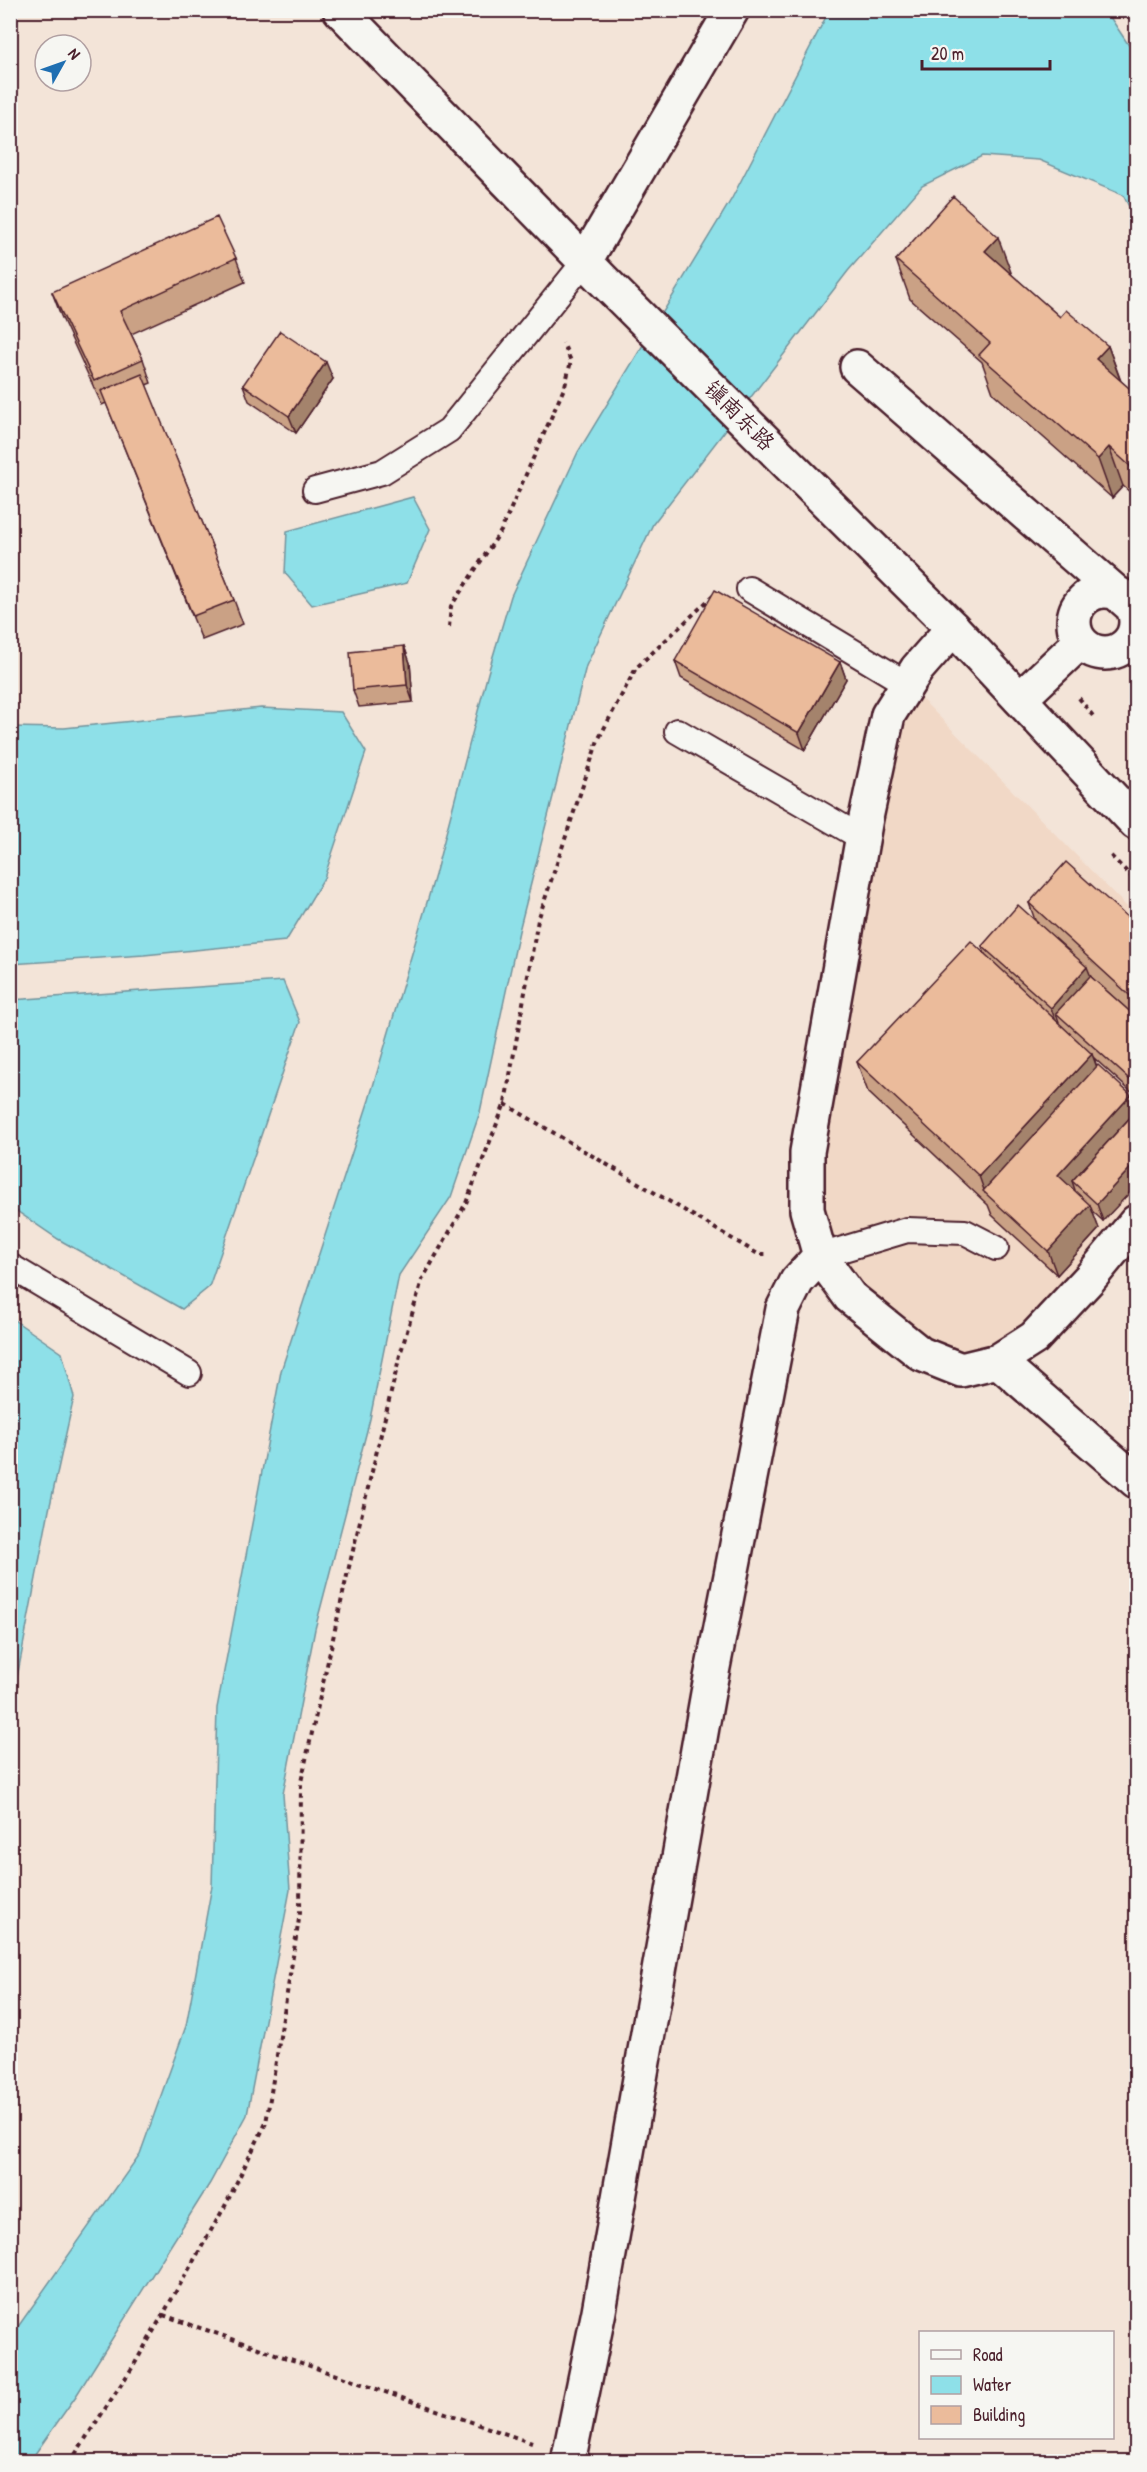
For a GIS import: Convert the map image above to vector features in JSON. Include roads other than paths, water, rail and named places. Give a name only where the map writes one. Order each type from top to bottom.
[{"type":"street","name":"镇南东路","points":[[340,10],[594,271],[953,628],[1137,823]]},
{"type":"street","points":[[594,271],[732,10]]},
{"type":"street","points":[[857,367],[1052,538],[1132,598],[1136,626],[1127,645],[1108,654],[1088,649],[1080,642],[1076,634],[1074,616],[1083,600],[1090,595],[1107,591],[1132,598]]},
{"type":"street","points":[[953,628],[916,669],[888,716],[862,838],[807,1152],[807,1210],[820,1256],[850,1297],[921,1354],[961,1370],[998,1361],[1034,1338],[1090,1278],[1132,1238]]},
{"type":"street","points":[[1020,699],[1080,642]]},
{"type":"street","points":[[569,2459],[598,2311],[708,1693],[783,1309],[796,1281],[820,1256]]},
{"type":"street","points":[[998,1361],[1137,1481]]},
{"type":"lane","points":[[315,490],[382,472],[449,430],[545,311],[594,271]]},
{"type":"lane","points":[[749,589],[908,684]]},
{"type":"lane","points":[[677,731],[862,838]]},
{"type":"lane","points":[[820,1256],[907,1230],[965,1232],[996,1248]]},
{"type":"lane","points":[[10,1266],[189,1373]]},
{"type":"water","points":[[829,11],[1106,11],[1136,56],[1136,220],[1123,195],[1039,160],[982,156],[922,186],[848,271],[653,524],[586,666],[519,931],[480,1112],[451,1197],[399,1275],[370,1419],[315,1629],[283,1794],[290,1890],[247,2115],[210,2183],[76,2396],[30,2461],[11,2461],[10,2338],[140,2154],[186,2026],[212,1886],[217,1708],[281,1371],[369,1100],[435,875],[488,673],[511,596],[578,452],[731,200]]},
{"type":"water","points":[[413,497],[430,529],[407,583],[312,605],[285,573],[287,531]]},
{"type":"water","points":[[261,708],[341,712],[366,752],[324,878],[286,941],[144,955],[11,964],[11,727],[64,728]]},
{"type":"water","points":[[283,981],[300,1022],[209,1287],[182,1309],[58,1239],[11,1207],[11,1000]]},
{"type":"water","points":[[11,1318],[62,1353],[74,1397],[49,1510],[11,1709]]}]
